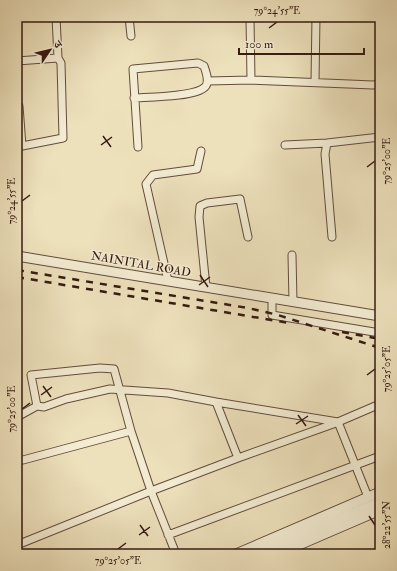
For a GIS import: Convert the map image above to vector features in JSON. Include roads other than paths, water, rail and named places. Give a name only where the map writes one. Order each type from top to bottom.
[{"type":"main road","points":[[257,554],[380,502]]},
{"type":"street","points":[[20,106],[19,147],[63,138],[61,63],[58,58],[56,17]]},
{"type":"street","points":[[129,17],[130,36]]},
{"type":"street","points":[[236,17],[250,18],[251,80]]},
{"type":"street","points":[[315,82],[316,17]]},
{"type":"street","points":[[17,60],[58,58]]},
{"type":"street","points":[[134,98],[194,93],[205,87],[208,81],[204,66],[198,63],[133,69],[134,98],[138,147]]},
{"type":"street","points":[[208,81],[251,80],[373,85],[380,84]]},
{"type":"street","points":[[285,145],[327,143],[380,137]]},
{"type":"street","points":[[327,143],[325,154],[332,237]]},
{"type":"street","points":[[168,281],[146,184],[153,175],[196,169],[201,151]]},
{"type":"street","points":[[206,287],[199,217],[200,206],[207,203],[240,199],[248,237]]},
{"type":"street","points":[[292,255],[293,302]]},
{"type":"street","name":"NAINITAL ROAD","points":[[17,256],[380,316]]},
{"type":"street","points":[[272,298],[272,315],[380,333]]},
{"type":"street","points":[[37,406],[31,376],[112,368],[116,373],[131,431],[151,491],[176,554]]},
{"type":"street","points":[[17,417],[37,406],[44,406],[66,399],[110,389],[121,391],[168,393],[338,422]]},
{"type":"street","points":[[216,402],[238,458]]},
{"type":"street","points":[[17,546],[151,491],[338,422],[380,404]]},
{"type":"street","points":[[338,422],[354,466],[368,497]]},
{"type":"street","points":[[23,460],[131,431]]},
{"type":"street","points":[[168,535],[380,456]]},
{"type":"street","points":[[236,554],[380,492]]},
{"type":"street","points":[[278,554],[380,510]]},
{"type":"railway","points":[[17,270],[248,308],[278,315],[380,348]]},
{"type":"railway","points":[[17,277],[289,323]]},
{"type":"railway","points":[[342,332],[380,339]]}]
